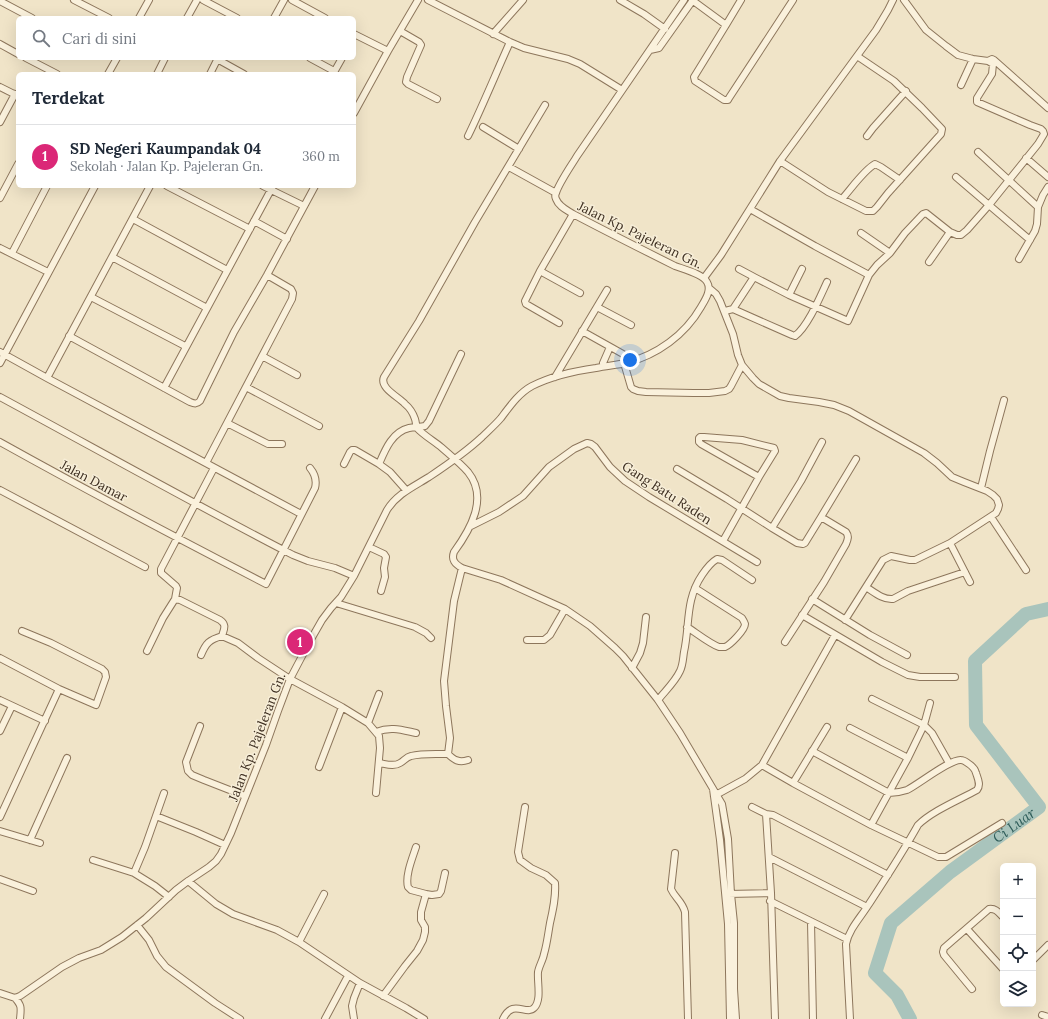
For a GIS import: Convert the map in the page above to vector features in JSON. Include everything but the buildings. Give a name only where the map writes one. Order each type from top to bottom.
[{"type":"street","points":[[74,0],[105,16]]},
{"type":"street","points":[[140,16],[148,0]]},
{"type":"street","points":[[188,16],[196,0]]},
{"type":"street","points":[[203,0],[233,16]]},
{"type":"street","points":[[275,16],[284,0]]},
{"type":"street","points":[[292,0],[321,16]]},
{"type":"street","points":[[356,109],[418,0]]},
{"type":"street","points":[[428,0],[493,34],[524,48],[568,59],[580,64],[622,90]]},
{"type":"street","points":[[493,34],[523,0]]},
{"type":"street","points":[[620,0],[644,14],[665,29]]},
{"type":"street","points":[[508,167],[556,193],[577,156],[684,0]]},
{"type":"street","points":[[650,50],[659,48],[693,0],[726,25]]},
{"type":"street","points":[[741,0],[694,78],[695,81],[723,100],[729,98],[793,0]]},
{"type":"street","points":[[704,278],[721,255],[780,161],[876,30],[893,0]]},
{"type":"street","points":[[904,0],[926,30],[946,46],[958,55],[973,60],[994,60],[1048,108]]},
{"type":"street","points":[[0,1],[28,16]]},
{"type":"street","points":[[400,31],[419,42],[421,45],[406,77],[406,82],[437,99]]},
{"type":"street","points":[[356,36],[388,51]]},
{"type":"street","points":[[468,136],[484,104],[510,42]]},
{"type":"street","points":[[0,44],[16,53]]},
{"type":"street","points":[[780,161],[828,192],[866,211],[873,211],[941,134],[942,129],[906,91],[889,77],[856,56]]},
{"type":"street","points":[[30,60],[53,72]]},
{"type":"street","points":[[109,72],[114,60]]},
{"type":"street","points":[[158,72],[164,60]]},
{"type":"street","points":[[211,72],[217,60]]},
{"type":"street","points":[[220,60],[241,72]]},
{"type":"street","points":[[313,60],[331,72]]},
{"type":"street","points":[[334,72],[341,60]]},
{"type":"street","points":[[961,85],[973,60]]},
{"type":"street","points":[[740,269],[789,295],[848,321],[869,275],[923,214],[931,216],[950,232],[956,235],[968,230],[1010,181],[1044,134],[1041,128],[1022,122],[978,102],[978,98],[992,74],[993,64],[988,61]]},
{"type":"street","points":[[0,87],[16,95]]},
{"type":"street","points":[[867,136],[906,91]]},
{"type":"street","points":[[0,122],[16,97]]},
{"type":"street","points":[[545,105],[475,222],[419,321],[394,360],[383,380],[383,384],[413,413],[417,427],[468,473],[476,487],[478,499],[475,512],[470,526],[453,556],[453,560],[457,565],[462,568],[501,580],[565,609],[595,630],[623,656],[658,700],[680,733],[714,794],[728,894],[734,923],[734,989],[736,1019]]},
{"type":"street","points":[[483,127],[519,149]]},
{"type":"street","points":[[978,152],[1038,207]]},
{"type":"street","points":[[1026,158],[1048,177]]},
{"type":"street","points":[[842,199],[864,173],[875,164],[900,180]]},
{"type":"street","points":[[0,198],[16,168]]},
{"type":"street","points":[[956,177],[1030,240]]},
{"type":"street","points":[[1019,259],[1037,224],[1038,207],[1048,187]]},
{"type":"street","points":[[12,253],[47,188]]},
{"type":"street","points":[[0,363],[2,353],[94,188]]},
{"type":"street","points":[[47,378],[68,336],[149,188]]},
{"type":"street","points":[[171,188],[250,229]]},
{"type":"street","points":[[164,388],[185,346],[272,188],[304,206]]},
{"type":"street","points":[[68,336],[196,404],[200,401],[234,332],[287,239],[314,188]]},
{"type":"street","name":"Jalan Kp. Pajeleran Gn.","points":[[15,998],[78,958],[112,944],[137,925],[188,881],[216,861],[231,833],[266,746],[290,679],[326,614],[336,603],[354,576],[391,504],[406,490],[430,476],[482,438],[514,401],[531,386],[555,377],[638,359],[668,344],[692,321],[706,298],[709,288],[708,283],[704,278],[644,251],[564,209],[558,204],[555,198],[556,193]]},
{"type":"street","points":[[750,209],[869,275]]},
{"type":"street","points":[[559,323],[532,309],[526,304],[525,301],[540,271],[573,214]]},
{"type":"street","points":[[133,219],[227,270]]},
{"type":"street","points":[[254,221],[287,239]]},
{"type":"street","points":[[929,262],[950,232]]},
{"type":"street","points":[[861,233],[890,253]]},
{"type":"street","points":[[0,248],[48,272]]},
{"type":"street","points":[[112,257],[206,308]]},
{"type":"street","points":[[789,295],[802,269]]},
{"type":"street","points":[[540,271],[580,293]]},
{"type":"street","points":[[206,463],[292,299],[293,293],[291,289],[267,275]]},
{"type":"street","points":[[734,309],[754,277]]},
{"type":"street","points":[[725,311],[734,309],[792,336],[795,336],[816,307],[828,282]]},
{"type":"street","points":[[709,288],[719,297],[733,334],[742,365],[752,378],[759,384],[780,396],[834,405],[849,411],[924,453],[952,477],[981,488],[997,500],[999,505],[998,509],[992,517],[950,543],[915,560],[891,556],[883,560],[845,620]]},
{"type":"street","points":[[555,377],[606,290]]},
{"type":"street","points":[[91,296],[185,346]]},
{"type":"street","points":[[597,307],[631,325]]},
{"type":"street","points":[[582,331],[623,354]]},
{"type":"street","points":[[603,363],[610,347]]},
{"type":"street","points":[[2,353],[301,514]]},
{"type":"street","points":[[379,464],[386,448],[393,438],[401,431],[409,428],[425,426],[429,421],[461,354]]},
{"type":"street","points":[[262,356],[297,375]]},
{"type":"street","points":[[624,363],[631,387],[633,389],[646,392],[694,394],[725,391],[729,389],[742,365]]},
{"type":"street","points":[[246,387],[319,426]]},
{"type":"street","points":[[0,397],[195,504],[284,550],[308,561],[336,568],[354,576]]},
{"type":"street","points":[[981,488],[1004,400]]},
{"type":"street","points":[[227,424],[268,444],[282,444]]},
{"type":"street","points":[[757,562],[723,541],[775,451],[774,448],[742,440],[704,437],[699,438],[699,442],[701,444],[759,477]]},
{"type":"street","name":"Jalan Damar","points":[[0,442],[68,480],[266,584],[284,550]]},
{"type":"street","points":[[772,528],[802,481],[822,442]]},
{"type":"street","name":"Gang Batu Raden","points":[[470,526],[499,512],[522,496],[549,467],[574,449],[587,443],[592,444],[610,467],[625,481],[723,541]]},
{"type":"street","points":[[344,464],[350,452],[355,450],[390,472],[406,490]]},
{"type":"street","points":[[677,469],[797,543],[803,544],[807,540],[856,459]]},
{"type":"street","points":[[147,651],[163,618],[175,599],[177,588],[161,573],[161,569],[214,468]]},
{"type":"street","points":[[284,550],[315,488],[316,476],[310,468]]},
{"type":"street","points":[[0,490],[145,567]]},
{"type":"street","points":[[785,642],[824,582],[848,540],[846,532],[821,517]]},
{"type":"street","points":[[992,517],[1026,570]]},
{"type":"street","points":[[950,543],[970,582]]},
{"type":"street","points":[[369,547],[384,554],[386,557],[384,566],[385,577],[382,591]]},
{"type":"street","points":[[658,700],[680,670],[686,647],[688,617],[692,595],[697,582],[704,571],[716,559],[722,560],[752,580]]},
{"type":"street","points":[[448,754],[450,738],[444,681],[454,601],[462,568]]},
{"type":"street","points":[[866,586],[884,598],[890,600],[908,591],[965,572]]},
{"type":"street","points":[[687,627],[714,645],[725,647],[730,645],[740,634],[745,624],[742,618],[694,588]]},
{"type":"street","points":[[175,599],[180,600],[223,622],[225,628],[222,636]]},
{"type":"street","points":[[812,599],[870,635],[907,655]]},
{"type":"street","points":[[336,603],[416,627],[431,638]]},
{"type":"street","points":[[527,640],[544,640],[550,635],[565,609]]},
{"type":"street","points":[[802,615],[882,662],[908,675],[920,677],[955,677]]},
{"type":"street","points":[[632,668],[640,653],[643,643],[646,617]]},
{"type":"street","points":[[0,658],[60,689],[96,705],[106,677],[105,672],[102,669],[51,643],[22,631]]},
{"type":"street","points":[[714,794],[745,779],[762,765],[835,635]]},
{"type":"street","points":[[201,655],[210,640],[222,636],[238,644],[290,679],[368,723],[379,736],[380,748],[376,793]]},
{"type":"street","points":[[0,817],[60,689]]},
{"type":"street","points":[[368,723],[379,694]]},
{"type":"street","points":[[872,699],[924,725],[932,733],[949,764]]},
{"type":"street","points":[[0,700],[45,721]]},
{"type":"street","points":[[871,825],[908,758],[924,725],[930,703]]},
{"type":"street","points":[[0,731],[12,706]]},
{"type":"street","points":[[319,767],[342,707]]},
{"type":"street","points":[[200,726],[186,762],[188,771],[192,775],[245,796]]},
{"type":"street","points":[[793,783],[827,727]]},
{"type":"street","points":[[376,732],[389,728],[416,733]]},
{"type":"street","points":[[850,728],[908,758]]},
{"type":"street","points":[[812,752],[889,793],[908,789],[954,761],[961,760],[966,761],[971,765],[975,770],[979,782],[979,788],[977,790],[923,820],[853,927],[846,944],[850,1019]]},
{"type":"street","points":[[379,763],[392,765],[398,764],[411,756],[448,754],[457,761],[468,760]]},
{"type":"street","points":[[30,840],[67,758]]},
{"type":"street","points":[[762,765],[871,825],[942,858],[1002,823]]},
{"type":"street","points":[[134,874],[164,792]]},
{"type":"street","points":[[503,1019],[505,1014],[510,1010],[533,1010],[536,1007],[539,991],[538,972],[545,950],[556,894],[555,884],[546,875],[531,868],[520,860],[518,852],[524,807]]},
{"type":"street","points":[[752,807],[766,814],[773,815],[888,875]]},
{"type":"street","points":[[766,814],[771,893],[770,901],[775,1019]]},
{"type":"street","points":[[156,816],[196,832],[225,846]]},
{"type":"street","points":[[0,831],[40,844]]},
{"type":"street","points":[[416,847],[407,878],[408,887],[411,890],[432,895],[438,894],[441,891],[444,873]]},
{"type":"street","points":[[675,853],[671,889],[673,894],[681,902],[685,912],[688,1019]]},
{"type":"street","points":[[769,857],[867,907]]},
{"type":"street","points":[[93,860],[134,874],[155,886],[169,897]]},
{"type":"street","points":[[0,878],[33,891]]},
{"type":"street","points":[[188,881],[216,904],[233,914],[278,930],[299,942],[348,976],[424,1019]]},
{"type":"street","points":[[728,894],[771,893]]},
{"type":"street","points":[[299,942],[324,894]]},
{"type":"street","points":[[383,996],[404,966],[417,951],[423,940],[425,927],[421,920],[421,912],[426,894]]},
{"type":"street","points":[[728,894],[730,1019]]},
{"type":"street","points":[[770,901],[847,939]]},
{"type":"street","points":[[972,988],[944,955],[944,948],[989,909],[994,908],[1000,914]]},
{"type":"street","points":[[811,922],[813,1019]]},
{"type":"street","points":[[137,925],[149,940],[157,956],[166,967],[215,1003],[240,1019]]},
{"type":"street","points":[[967,929],[1000,966]]},
{"type":"street","points":[[1036,956],[1048,945]]},
{"type":"street","points":[[325,1019],[348,976]]},
{"type":"street","points":[[354,1019],[352,1006],[360,983]]},
{"type":"street","points":[[0,993],[15,998],[20,1004],[22,1008],[20,1019]]},
{"type":"waterway","name":"Ci Luar","points":[[910,1019],[897,995],[875,973],[891,923],[950,872],[1039,807],[976,725],[975,661],[1026,614],[1048,609]]},
{"type":"place","name":"SD Negeri Kaumpandak 04","points":[[300,642]]}]
